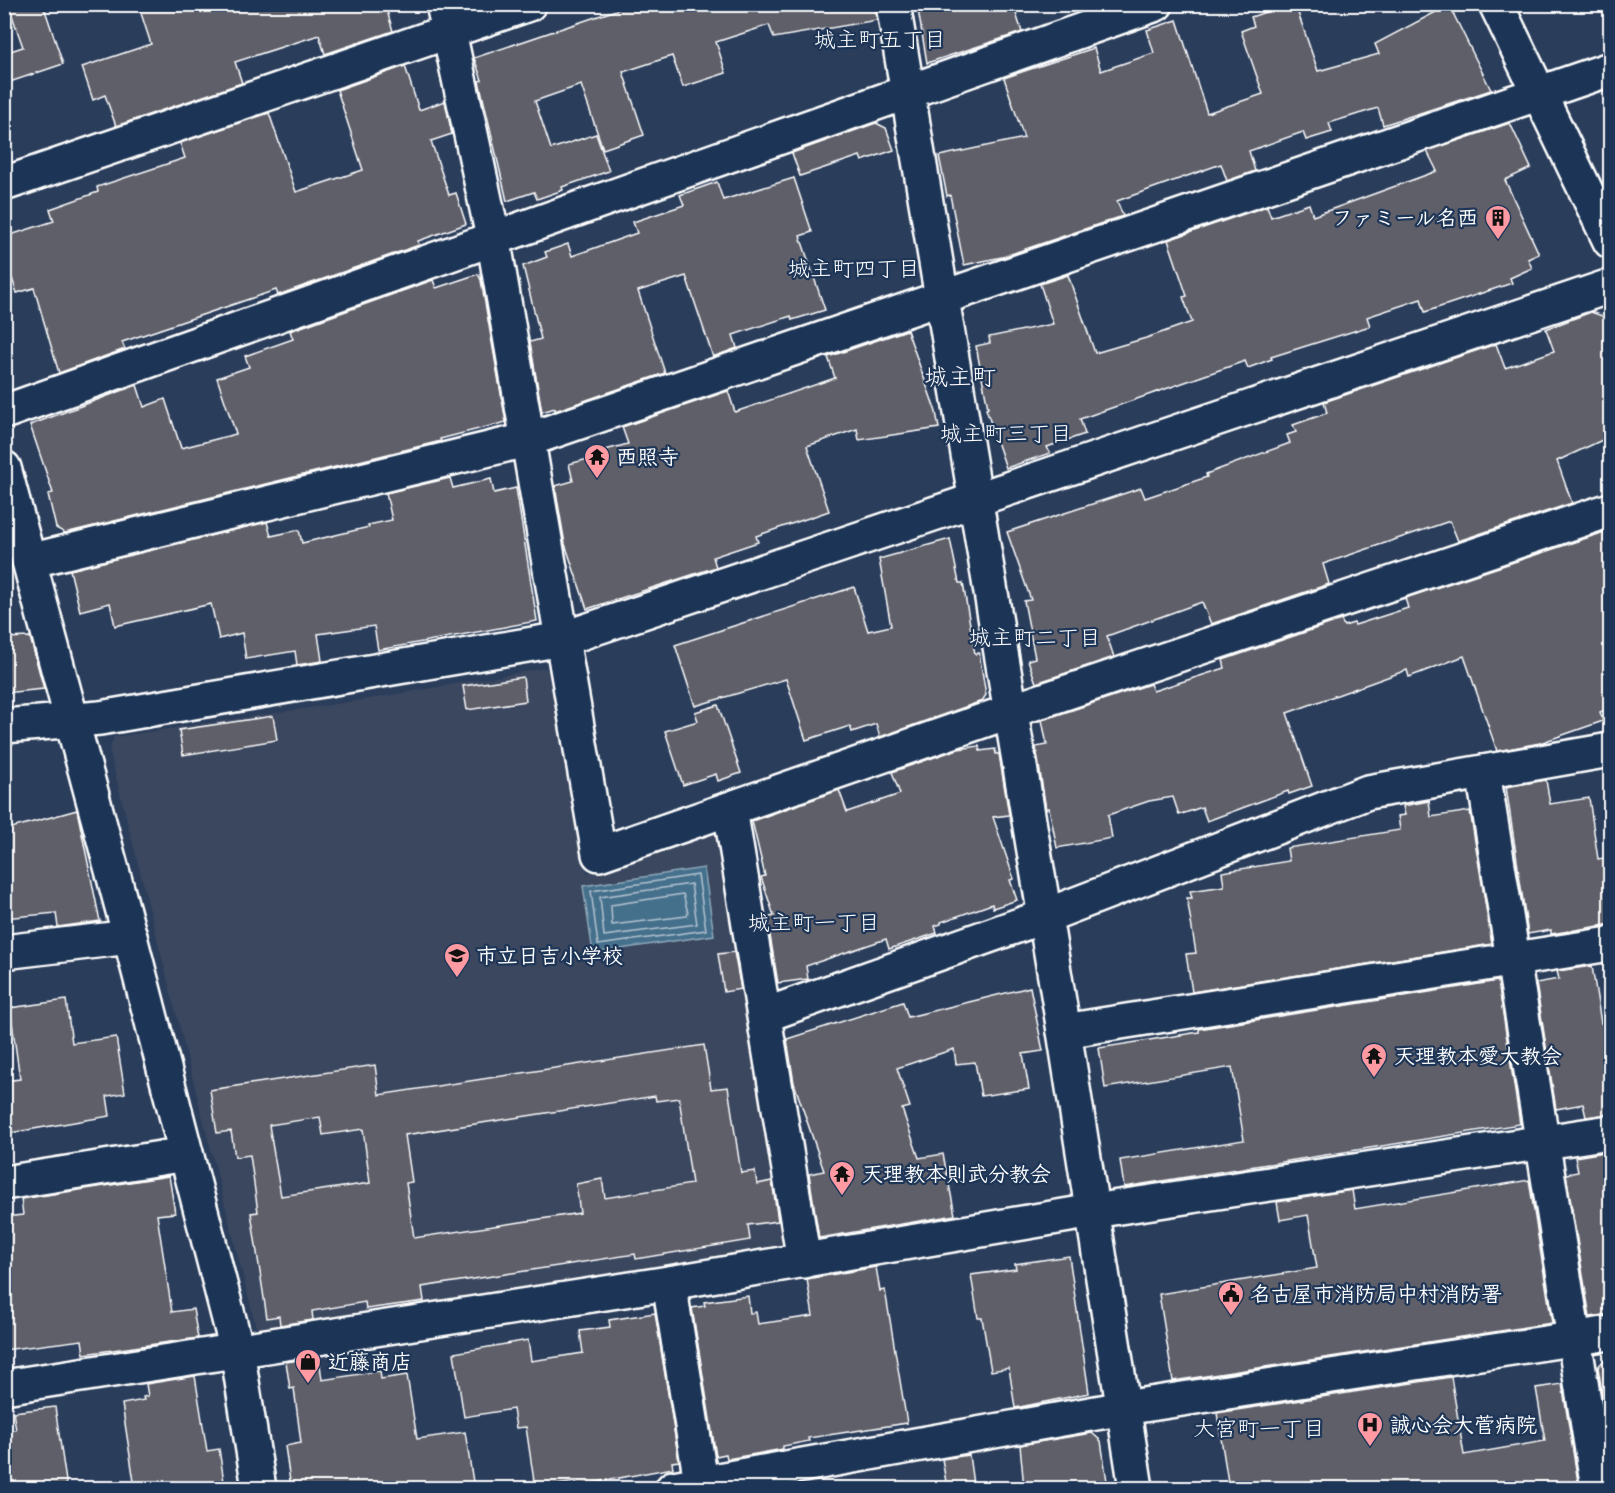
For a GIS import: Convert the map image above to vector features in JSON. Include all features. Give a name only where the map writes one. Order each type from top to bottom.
[{"type":"street","points":[[4,184],[447,18],[529,4]]},
{"type":"street","points":[[893,4],[1064,1031],[1136,1488]]},
{"type":"street","points":[[4,412],[1156,4]]},
{"type":"street","points":[[1496,4],[1611,240]]},
{"type":"street","points":[[447,18],[493,237],[530,439],[599,854],[1011,711],[1611,510]]},
{"type":"street","points":[[29,561],[530,439],[1611,69]]},
{"type":"street","points":[[4,726],[100,718],[562,639],[975,498],[1611,286]]},
{"type":"street","points":[[4,468],[130,937],[237,1350],[259,1488]]},
{"type":"street","points":[[765,1015],[1045,916],[1368,792],[1611,750]]},
{"type":"street","points":[[1483,772],[1598,1488]]},
{"type":"street","points":[[730,808],[804,1261]]},
{"type":"street","points":[[4,952],[130,937]]},
{"type":"street","points":[[1064,1031],[1513,962],[1611,944]]},
{"type":"street","points":[[4,1387],[669,1283],[1093,1211],[1611,1132]]},
{"type":"street","points":[[4,1183],[186,1154]]},
{"type":"street","points":[[669,1283],[692,1487],[1124,1408],[1611,1333]]},
{"type":"shaded area","points":[[4,527],[15,569],[5,572],[4,572]]},
{"type":"shaded area","name":"市立日吉小学校","points":[[545,668],[555,674],[587,873],[709,831],[724,834],[788,1239],[781,1248],[264,1333],[256,1327],[109,750],[114,737],[369,699]]},
{"type":"water","points":[[704,868],[714,935],[593,953],[583,886]]},
{"type":"building","points":[[8,4],[43,4],[63,64],[4,84],[4,53],[23,47]]},
{"type":"building","points":[[138,4],[385,4],[393,31],[325,54],[319,35],[235,62],[242,83],[116,126],[105,95],[93,100],[82,67],[151,44]]},
{"type":"building","points":[[634,4],[875,4],[877,20],[774,38],[769,25],[716,42],[726,73],[683,87],[672,56],[623,72],[644,135],[603,149],[581,85],[535,101],[551,149],[596,134],[609,171],[562,187],[563,190],[537,199],[534,192],[507,201],[479,81],[482,80],[474,58]]},
{"type":"building","points":[[917,4],[1013,4],[1022,32],[927,63]]},
{"type":"building","points":[[1295,4],[1318,71],[1379,54],[1375,44],[1449,5],[1491,90],[1383,125],[1378,108],[1329,123],[1332,132],[1306,140],[1303,132],[1249,151],[1255,171],[1227,181],[1221,164],[1117,201],[1123,216],[1002,257],[964,265],[950,195],[947,196],[939,156],[1024,138],[1004,78],[1094,48],[1101,71],[1154,53],[1147,30],[1177,20],[1207,113],[1263,94],[1241,31],[1254,26],[1251,17]]},
{"type":"building","points":[[405,66],[419,110],[445,101],[452,134],[431,141],[449,195],[456,193],[466,224],[418,241],[419,245],[278,295],[276,290],[122,342],[125,349],[59,373],[34,288],[17,293],[4,255],[4,237],[54,221],[50,209],[98,192],[97,187],[185,158],[180,143],[269,113],[296,192],[363,170],[337,90]]},
{"type":"building","points":[[876,123],[886,128],[894,150],[862,161],[860,156],[800,176],[792,153]]},
{"type":"building","points":[[1510,123],[1531,168],[1505,180],[1539,254],[1528,259],[1532,268],[1510,278],[1512,283],[1425,312],[1421,299],[1367,317],[1370,326],[1271,357],[1272,359],[1248,368],[1245,361],[1080,419],[1085,434],[1047,447],[1050,453],[1006,468],[986,409],[988,408],[976,346],[990,343],[989,337],[1053,324],[1040,284],[1068,275],[1095,353],[1146,338],[1192,322],[1183,297],[1187,296],[1168,240],[1267,206],[1271,217],[1309,204],[1313,216],[1437,171],[1427,151]]},
{"type":"building","points":[[794,178],[812,232],[800,236],[825,310],[792,320],[791,316],[733,335],[737,348],[713,357],[686,276],[638,291],[665,373],[555,411],[555,408],[542,412],[530,342],[541,339],[523,266],[547,257],[545,252],[568,244],[572,256],[637,233],[633,222],[684,205],[680,195],[717,182],[723,200]]},
{"type":"building","points":[[478,274],[481,280],[506,422],[440,439],[441,441],[65,533],[56,528],[48,494],[53,493],[30,425],[137,385],[144,407],[165,399],[181,448],[236,434],[217,378],[249,367],[245,356],[293,339],[290,331],[433,280],[436,288]]},
{"type":"building","points":[[1591,312],[1605,317],[1611,329],[1611,436],[1557,461],[1572,503],[1458,541],[1450,521],[1323,564],[1329,584],[1211,624],[1202,602],[1107,636],[1114,657],[1036,683],[1028,660],[1035,658],[1024,601],[1031,600],[1007,532],[1141,488],[1145,498],[1207,477],[1206,474],[1290,443],[1287,435],[1296,432],[1293,425],[1327,413],[1324,402],[1496,344],[1505,368],[1554,351],[1546,329]]},
{"type":"building","points":[[907,330],[936,412],[939,428],[859,440],[857,429],[807,446],[829,511],[756,536],[758,542],[713,557],[716,567],[587,609],[565,544],[555,486],[573,481],[569,464],[607,454],[605,450],[628,444],[622,427],[728,391],[735,412],[835,378],[828,357]]},
{"type":"building","points":[[450,478],[453,488],[491,479],[494,493],[516,488],[537,621],[378,650],[374,626],[318,634],[322,661],[297,665],[295,651],[246,659],[242,633],[219,639],[211,604],[115,626],[110,603],[80,611],[70,570],[267,522],[271,536],[299,530],[302,543],[369,527],[368,525],[392,520],[386,493]]},
{"type":"building","points":[[1611,530],[1611,708],[1600,712],[1603,721],[1540,743],[1497,751],[1464,656],[1409,677],[1407,670],[1287,713],[1312,786],[1289,794],[1288,791],[1207,821],[1202,807],[1179,815],[1173,797],[1149,801],[1108,815],[1112,838],[1057,848],[1049,808],[1046,809],[1036,747],[1047,745],[1042,720],[1150,684],[1153,691],[1225,668],[1223,660],[1341,620],[1344,626],[1354,623],[1355,625],[1408,608],[1405,598]]},
{"type":"building","points":[[950,539],[959,583],[963,583],[975,654],[979,653],[986,695],[982,701],[880,737],[876,724],[852,732],[850,726],[806,740],[786,679],[695,706],[675,645],[854,587],[868,631],[891,626],[879,559]]},
{"type":"building","points":[[30,637],[44,689],[4,693],[4,638]]},
{"type":"building","points":[[523,677],[526,701],[467,710],[463,686]]},
{"type":"building","points":[[718,705],[741,773],[718,781],[716,774],[683,785],[665,731],[698,721],[695,712]]},
{"type":"building","points":[[273,716],[277,740],[183,755],[179,730]]},
{"type":"building","points":[[979,746],[980,751],[995,749],[996,754],[999,754],[1009,815],[993,817],[1014,879],[1010,880],[1017,900],[993,908],[992,904],[941,922],[935,926],[937,933],[889,949],[886,939],[806,966],[808,979],[778,983],[767,918],[774,916],[761,877],[765,876],[752,821],[839,790],[847,812],[900,794],[892,772],[958,749]]},
{"type":"building","points":[[1546,780],[1550,804],[1589,798],[1598,859],[1611,857],[1611,924],[1551,934],[1551,930],[1528,934],[1506,787]]},
{"type":"building","points":[[1429,801],[1431,817],[1470,811],[1492,944],[1192,992],[1186,954],[1196,953],[1187,898],[1192,898],[1190,891],[1224,886],[1222,872],[1289,861],[1287,848],[1400,830],[1398,816],[1405,815],[1403,806]]},
{"type":"building","points":[[77,810],[100,921],[58,927],[56,913],[4,918],[4,830]]},
{"type":"building","points":[[734,952],[741,989],[724,992],[718,954]]},
{"type":"building","points":[[1592,966],[1601,1023],[1606,1022],[1611,1051],[1611,1114],[1586,1117],[1583,1104],[1556,1109],[1536,983],[1559,979],[1557,971]]},
{"type":"building","points":[[1498,981],[1520,1124],[1124,1187],[1120,1160],[1244,1140],[1232,1067],[1105,1088],[1099,1048],[1199,1032],[1199,1029]]},
{"type":"building","points":[[1030,987],[1043,1051],[1023,1054],[1029,1089],[981,1096],[975,1062],[956,1064],[954,1049],[897,1068],[910,1107],[902,1109],[919,1158],[943,1154],[955,1215],[819,1238],[809,1174],[824,1171],[794,1083],[787,1039],[903,1002],[908,1017]]},
{"type":"building","points":[[66,1000],[72,1043],[116,1037],[125,1093],[107,1096],[110,1116],[4,1134],[4,1081],[20,1079],[10,1008]]},
{"type":"building","points":[[704,1045],[711,1089],[728,1087],[741,1173],[755,1171],[757,1184],[772,1181],[778,1221],[748,1225],[750,1240],[636,1259],[635,1254],[422,1287],[424,1301],[366,1309],[365,1302],[312,1311],[313,1320],[280,1325],[279,1316],[267,1318],[251,1213],[258,1212],[250,1155],[235,1157],[231,1131],[217,1133],[210,1090],[375,1065],[379,1095]],"holes":[[[655,1096],[656,1101],[679,1098],[692,1184],[605,1198],[602,1179],[576,1184],[580,1213],[414,1238],[406,1183],[412,1182],[405,1135]],[[320,1117],[323,1135],[363,1129],[370,1183],[281,1196],[269,1125]]]},
{"type":"building","points":[[1611,1151],[1611,1314],[1590,1317],[1566,1174],[1578,1172],[1575,1157]]},
{"type":"building","points":[[169,1176],[175,1213],[157,1215],[172,1312],[193,1309],[198,1338],[84,1354],[82,1340],[4,1350],[4,1217],[23,1215],[21,1199]]},
{"type":"building","points":[[1529,1180],[1552,1323],[1173,1381],[1159,1294],[1317,1268],[1308,1215],[1280,1220],[1277,1202],[1352,1190],[1355,1209]]},
{"type":"building","points":[[1069,1256],[1089,1393],[1015,1408],[1009,1368],[991,1371],[982,1318],[978,1318],[971,1275],[1016,1269],[1015,1264]]},
{"type":"building","points":[[876,1267],[880,1291],[885,1290],[907,1423],[808,1438],[809,1441],[783,1446],[783,1449],[727,1459],[726,1454],[716,1456],[692,1308],[705,1306],[704,1302],[748,1296],[750,1313],[756,1312],[758,1324],[813,1316],[807,1279]]},
{"type":"building","points":[[655,1313],[679,1461],[672,1462],[673,1468],[576,1486],[576,1482],[535,1488],[526,1427],[516,1428],[513,1409],[464,1417],[454,1353],[528,1340],[531,1361],[583,1353],[580,1331],[610,1327],[609,1320]]},
{"type":"building","points":[[1611,1352],[1611,1448],[1598,1367]]},
{"type":"building","points":[[319,1357],[322,1380],[380,1371],[381,1379],[407,1375],[417,1439],[465,1432],[474,1488],[291,1488],[285,1446],[301,1443],[294,1388],[290,1389],[286,1362]]},
{"type":"building","points":[[195,1376],[207,1451],[219,1449],[225,1488],[135,1488],[122,1404],[144,1400],[143,1397],[148,1396],[146,1384]]},
{"type":"building","points":[[1451,1377],[1464,1455],[1545,1441],[1536,1388],[1562,1384],[1579,1488],[1329,1488],[1328,1483],[1277,1488],[1229,1488],[1217,1413]]},
{"type":"building","points":[[55,1407],[67,1488],[4,1488],[4,1432],[16,1430],[13,1412]]},
{"type":"building","points":[[1092,1433],[1101,1441],[1108,1488],[1024,1488],[1020,1445]]},
{"type":"building","points":[[969,1455],[973,1484],[947,1488],[942,1459]]},
{"type":"place","name":"ファミール名西","points":[[1498,241]]},
{"type":"place","name":"西照寺","points":[[597,480]]},
{"type":"place","name":"市立日吉小学校","points":[[457,979]]},
{"type":"place","name":"天理教本愛大教会","points":[[1374,1079]]},
{"type":"place","name":"天理教本則武分教会","points":[[842,1197]]},
{"type":"place","name":"名古屋市消防局中村消防署","points":[[1231,1317]]},
{"type":"place","name":"近藤商店","points":[[308,1385]]},
{"type":"place","name":"誠心会大菅病院","points":[[1370,1448]]},
{"type":"district","name":"城主町五丁目","points":[[880,39]]},
{"type":"district","name":"城主町四丁目","points":[[854,268]]},
{"type":"district","name":"城主町","points":[[960,377]]},
{"type":"district","name":"城主町三丁目","points":[[1006,433]]},
{"type":"district","name":"城主町二丁目","points":[[1035,637]]},
{"type":"district","name":"城主町一丁目","points":[[814,922]]},
{"type":"district","name":"大宮町一丁目","points":[[1259,1428]]}]
